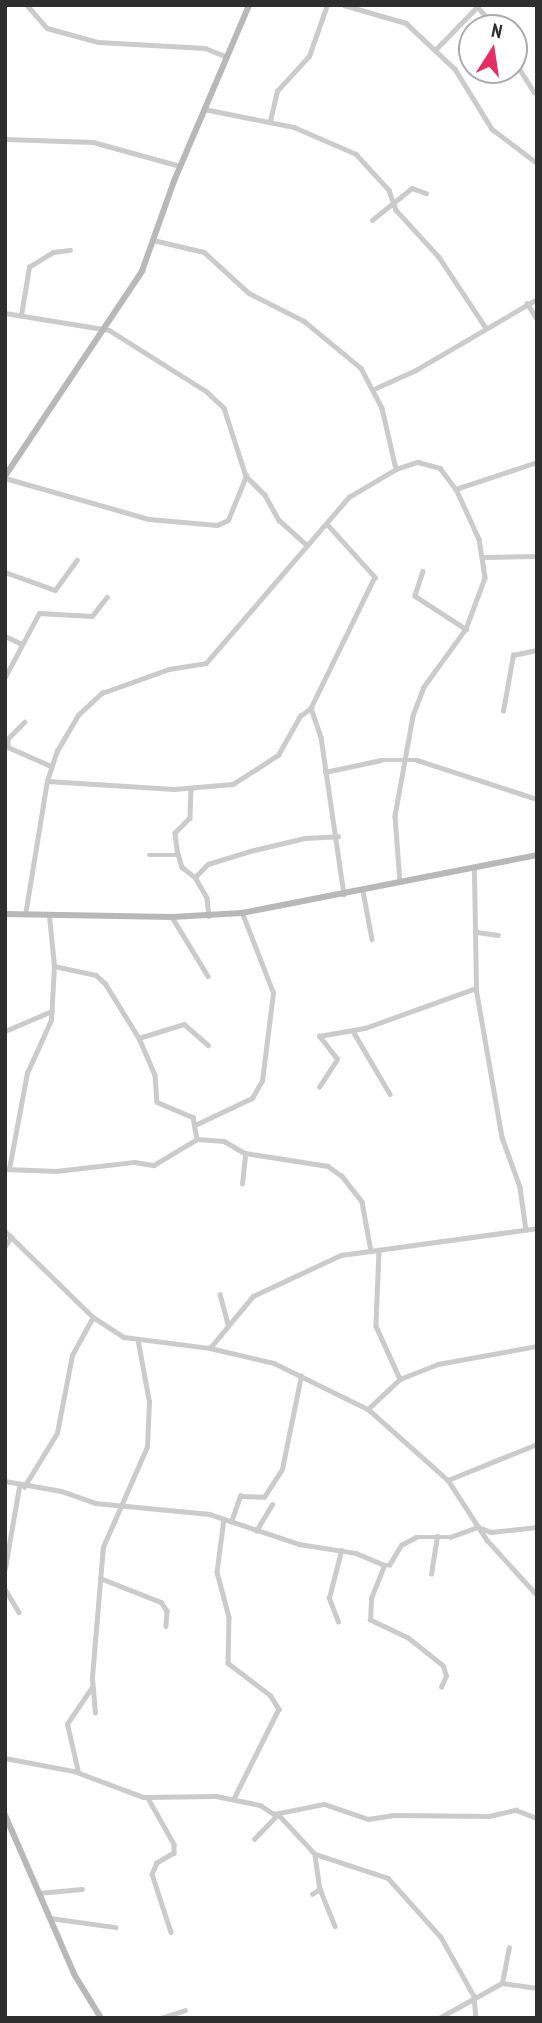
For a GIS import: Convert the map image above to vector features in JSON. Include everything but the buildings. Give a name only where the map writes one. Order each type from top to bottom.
[{"type":"main road","points":[[5,477],[101,328],[138,279],[180,166],[249,5]]},
{"type":"main road","points":[[5,914],[172,917],[242,913],[537,855]]},
{"type":"main road","points":[[5,1815],[81,1988],[101,2018]]},
{"type":"street","points":[[27,5],[47,27],[98,42],[205,48],[225,56]]},
{"type":"street","points":[[270,121],[277,91],[309,56],[327,5]]},
{"type":"street","points":[[344,5],[400,18],[436,49],[454,69],[492,130],[537,163]]},
{"type":"street","points":[[436,49],[477,6]]},
{"type":"street","points":[[528,82],[534,92]]},
{"type":"street","points":[[204,109],[270,121],[321,135],[356,154],[389,190],[394,204],[439,257],[486,328]]},
{"type":"street","points":[[5,139],[93,142],[180,166]]},
{"type":"street","points":[[372,220],[412,188],[426,193]]},
{"type":"street","points":[[153,240],[195,248],[214,258],[249,293],[322,333],[361,369],[376,388],[396,469]]},
{"type":"street","points":[[21,315],[29,267],[53,251],[70,250]]},
{"type":"street","points":[[376,388],[537,299]]},
{"type":"street","points":[[527,303],[537,319]]},
{"type":"street","points":[[5,313],[101,328],[118,334],[221,403],[246,477],[279,520],[306,544]]},
{"type":"street","points":[[25,916],[47,781],[67,730],[102,694],[169,669],[206,663],[306,544],[349,498],[396,469],[418,462],[432,465],[456,489],[483,557],[483,589],[466,629],[419,698],[403,758],[395,816],[400,883]]},
{"type":"street","points":[[456,489],[537,462]]},
{"type":"street","points":[[5,477],[158,521],[217,524],[228,520],[246,477]]},
{"type":"street","points":[[47,781],[191,788],[233,784],[256,765],[272,760],[300,716],[312,708],[375,577],[327,524]]},
{"type":"street","points":[[483,557],[537,556]]},
{"type":"street","points":[[5,572],[55,590],[77,560]]},
{"type":"street","points":[[423,571],[415,596],[466,629]]},
{"type":"street","points":[[5,677],[20,643],[39,612],[92,616],[107,597]]},
{"type":"street","points":[[5,636],[20,643]]},
{"type":"street","points":[[503,711],[513,655],[537,650]]},
{"type":"street","points":[[312,708],[321,737],[338,836],[344,894]]},
{"type":"street","points":[[25,722],[8,739],[8,747],[51,766]]},
{"type":"street","points":[[325,772],[403,758],[438,764],[537,799]]},
{"type":"street","points":[[191,788],[190,818],[175,833],[178,855],[182,867],[195,877],[207,898],[209,916]]},
{"type":"street","points":[[195,877],[208,864],[250,851],[305,838],[338,836]]},
{"type":"street","points":[[149,855],[178,855]]},
{"type":"street","points":[[474,868],[476,988],[502,1137],[520,1187],[526,1230]]},
{"type":"street","points":[[363,891],[372,939]]},
{"type":"street","points":[[197,1124],[252,1098],[262,1081],[264,1039],[274,993],[242,913]]},
{"type":"street","points":[[49,916],[54,966],[52,1010],[27,1073],[7,1169],[56,1171],[134,1162],[154,1165],[197,1139],[224,1141],[245,1153],[328,1166],[342,1176],[362,1202],[371,1251]]},
{"type":"street","points":[[172,917],[208,976]]},
{"type":"street","points":[[477,932],[498,935]]},
{"type":"street","points":[[54,966],[96,975],[139,1038],[155,1075],[157,1102],[187,1112],[197,1124],[197,1139]]},
{"type":"street","points":[[319,1087],[337,1059],[319,1036],[353,1031],[476,988]]},
{"type":"street","points":[[5,1031],[52,1010]]},
{"type":"street","points":[[139,1038],[184,1024],[208,1045]]},
{"type":"street","points":[[353,1031],[390,1094]]},
{"type":"street","points":[[242,1184],[245,1153]]},
{"type":"street","points":[[210,1348],[258,1292],[341,1255],[537,1228]]},
{"type":"street","points":[[5,1231],[93,1317],[138,1342],[210,1348],[274,1363],[368,1409],[449,1480],[478,1527],[537,1595]]},
{"type":"street","points":[[5,1246],[11,1237]]},
{"type":"street","points":[[379,1250],[376,1326],[400,1379]]},
{"type":"street","points":[[220,1294],[228,1324]]},
{"type":"street","points":[[5,1568],[21,1487],[57,1433],[72,1355],[93,1317]]},
{"type":"street","points":[[94,1713],[92,1687],[103,1547],[119,1504],[147,1447],[149,1402],[138,1342]]},
{"type":"street","points":[[368,1409],[400,1379],[477,1354],[537,1346]]},
{"type":"street","points":[[231,1522],[240,1496],[264,1497],[282,1469],[301,1376]]},
{"type":"street","points":[[449,1480],[537,1444]]},
{"type":"street","points":[[5,1480],[21,1487],[224,1519],[256,1531],[341,1550],[387,1565],[390,1572]]},
{"type":"street","points":[[256,1531],[272,1504]]},
{"type":"street","points":[[224,1519],[217,1572],[229,1617],[228,1663],[270,1695],[279,1709],[233,1799]]},
{"type":"street","points":[[441,1687],[446,1676],[443,1666],[408,1638],[370,1620],[371,1598],[387,1565],[407,1541],[437,1536],[450,1537],[478,1527],[491,1532],[537,1527]]},
{"type":"street","points":[[431,1574],[437,1536]]},
{"type":"street","points":[[338,1622],[329,1598],[341,1550]]},
{"type":"street","points":[[100,1578],[161,1602],[167,1611],[166,1626]]},
{"type":"street","points":[[5,1589],[19,1612]]},
{"type":"street","points":[[78,1772],[67,1724],[92,1687]]},
{"type":"street","points":[[5,1758],[78,1772],[148,1798],[191,1793],[233,1799],[278,1814],[315,1854],[378,1873],[405,1893],[441,1937],[474,1996],[476,2018]]},
{"type":"street","points":[[148,1798],[174,1844],[174,1853],[157,1863],[152,1874],[172,1931]]},
{"type":"street","points":[[254,1839],[278,1814],[291,1807],[324,1804],[368,1819],[392,1815],[489,1816],[516,1810],[537,1818]]},
{"type":"street","points":[[5,1836],[13,1833]]},
{"type":"street","points":[[315,1854],[320,1889],[335,1926]]},
{"type":"street","points":[[38,1893],[82,1888]]},
{"type":"street","points":[[312,1894],[320,1889]]},
{"type":"street","points":[[49,1917],[115,1927]]},
{"type":"street","points":[[502,1983],[509,1948]]},
{"type":"street","points":[[439,2018],[474,1996],[502,1983],[537,1988]]},
{"type":"street","points":[[161,2018],[186,2010]]}]
